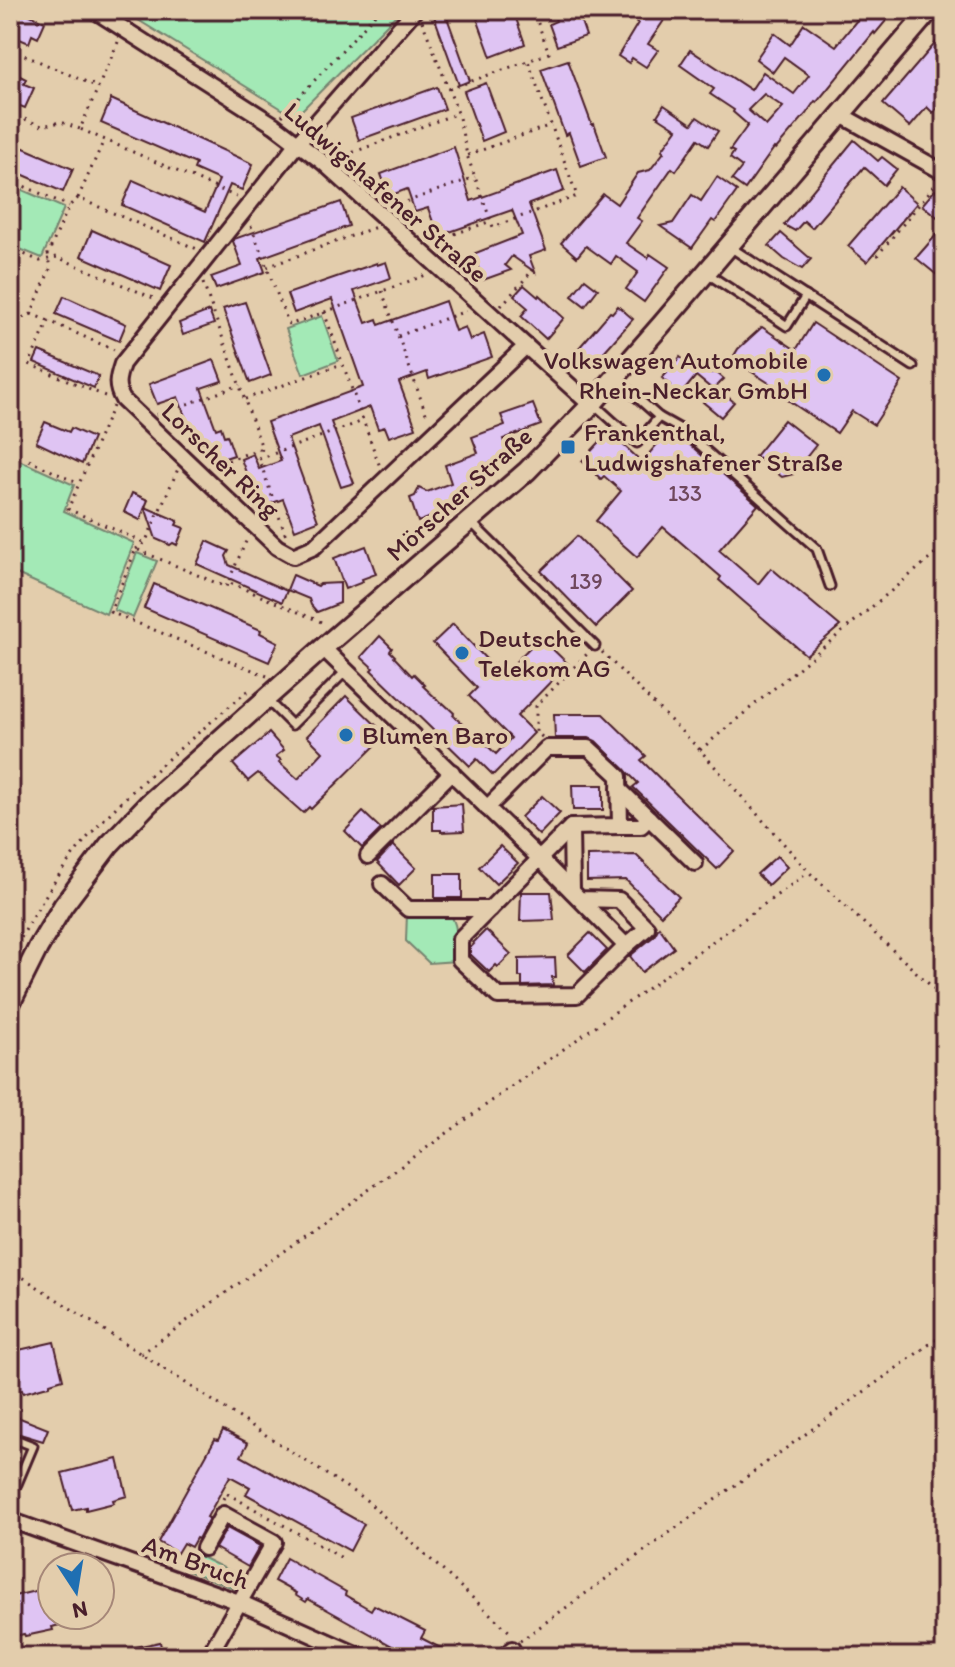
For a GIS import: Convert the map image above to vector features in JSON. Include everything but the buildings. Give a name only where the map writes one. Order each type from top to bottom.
[{"type":"street","name":"Ludwigshafener Straße","points":[[94,10],[274,125],[324,163],[592,404]]},
{"type":"street","name":"Lorscher Ring","points":[[293,556],[277,547],[253,525],[123,400],[116,383],[122,364],[208,254],[298,143],[416,10]]},
{"type":"street","name":"Mörscher Straße","points":[[14,1005],[38,948],[63,906],[109,845],[149,803],[527,471],[592,404],[930,10]]},
{"type":"street","points":[[841,115],[945,173]]},
{"type":"street","points":[[293,556],[314,547],[526,346]]},
{"type":"street","points":[[323,648],[626,946]]},
{"type":"street","points":[[487,808],[547,748],[589,748],[619,776],[620,826]]},
{"type":"street","points":[[368,856],[452,772]]},
{"type":"street","points":[[619,789],[695,863]]},
{"type":"street","points":[[460,939],[571,827],[641,826],[649,818]]},
{"type":"street","points":[[571,827],[576,895]]},
{"type":"street","points":[[382,884],[408,909],[490,909]]},
{"type":"street","points":[[460,909],[460,960],[498,996],[577,995],[647,928],[619,900],[576,895]]},
{"type":"street","points":[[201,1546],[223,1514],[274,1542],[208,1657]]},
{"type":"street","name":"Am Bruch","points":[[10,1520],[239,1602],[362,1657]]},
{"type":"lane","points":[[728,246],[913,366]]},
{"type":"lane","points":[[706,273],[787,326],[806,296]]},
{"type":"lane","points":[[614,378],[659,417],[684,431],[817,549],[830,586]]},
{"type":"lane","points":[[592,404],[637,443],[659,417]]},
{"type":"lane","points":[[470,521],[595,646]]},
{"type":"lane","points":[[266,699],[292,725],[346,671]]},
{"type":"lane","points":[[10,1437],[33,1446],[17,1484],[10,1481]]},
{"type":"path","points":[[274,125],[379,10]]},
{"type":"path","points":[[416,10],[458,113],[467,155],[493,227],[577,196],[528,61]]},
{"type":"path","points":[[449,89],[549,53],[533,10]]},
{"type":"path","points":[[80,129],[123,28]]},
{"type":"path","points":[[10,49],[98,87]]},
{"type":"path","points":[[10,113],[42,126],[61,122],[80,129],[247,206],[289,325],[441,269]]},
{"type":"path","points":[[324,163],[458,113]]},
{"type":"path","points":[[467,155],[551,125]]},
{"type":"path","points":[[10,324],[31,314],[51,267],[48,254],[104,140]]},
{"type":"path","points":[[877,256],[945,173]]},
{"type":"path","points":[[267,267],[475,177]]},
{"type":"path","points":[[10,180],[69,206]]},
{"type":"path","points":[[78,198],[208,254]]},
{"type":"path","points":[[417,248],[491,221]]},
{"type":"path","points":[[10,248],[40,261],[57,257],[169,305]]},
{"type":"path","points":[[197,268],[262,448],[259,459],[293,556]]},
{"type":"path","points":[[492,316],[533,270]]},
{"type":"path","points":[[382,291],[433,434]]},
{"type":"path","points":[[398,336],[481,305]]},
{"type":"path","points":[[324,312],[385,481]]},
{"type":"path","points":[[31,314],[129,356]]},
{"type":"path","points":[[49,321],[29,364],[115,401],[68,509],[145,543]]},
{"type":"path","points":[[245,399],[342,364]]},
{"type":"path","points":[[144,419],[240,385]]},
{"type":"path","points":[[259,459],[363,421]]},
{"type":"path","points":[[198,472],[262,448]]},
{"type":"path","points":[[183,457],[145,543],[136,549],[110,612],[284,683]]},
{"type":"path","points":[[29,460],[79,484]]},
{"type":"path","points":[[136,549],[226,587],[253,525]]},
{"type":"path","points":[[700,750],[945,546]]},
{"type":"path","points":[[228,582],[333,627]]},
{"type":"path","points":[[547,748],[548,744],[536,732],[536,706],[595,646],[700,750],[809,872],[945,999]]},
{"type":"path","points":[[141,1354],[809,872]]},
{"type":"path","points":[[10,1035],[14,1005]]},
{"type":"path","points":[[10,1269],[366,1500],[520,1641],[945,1333]]},
{"type":"path","points":[[179,1581],[201,1546]]},
{"type":"green space","points":[[122,10],[401,10],[295,117]]},
{"type":"green space","points":[[20,189],[64,208],[42,258],[10,245],[10,212]]},
{"type":"green space","points":[[322,316],[338,361],[303,374],[286,329]]},
{"type":"green space","points":[[10,456],[74,485],[64,511],[134,543],[106,614],[10,571]]},
{"type":"green space","points":[[137,553],[157,561],[133,618],[114,610]]},
{"type":"green space","points":[[407,913],[449,914],[456,930],[456,961],[429,963],[406,941]]},
{"type":"green space","points":[[197,1555],[248,1580],[242,1591],[188,1571]]},
{"type":"place","name":"Volkswagen Automobile Rhein-Neckar GmbH","points":[[824,375]]},
{"type":"place","name":"Frankenthal, Ludwigshafener Straße","points":[[568,447]]},
{"type":"place","name":"Deutsche Telekom AG","points":[[462,653]]},
{"type":"place","name":"Blumen Baro","points":[[346,735]]}]
